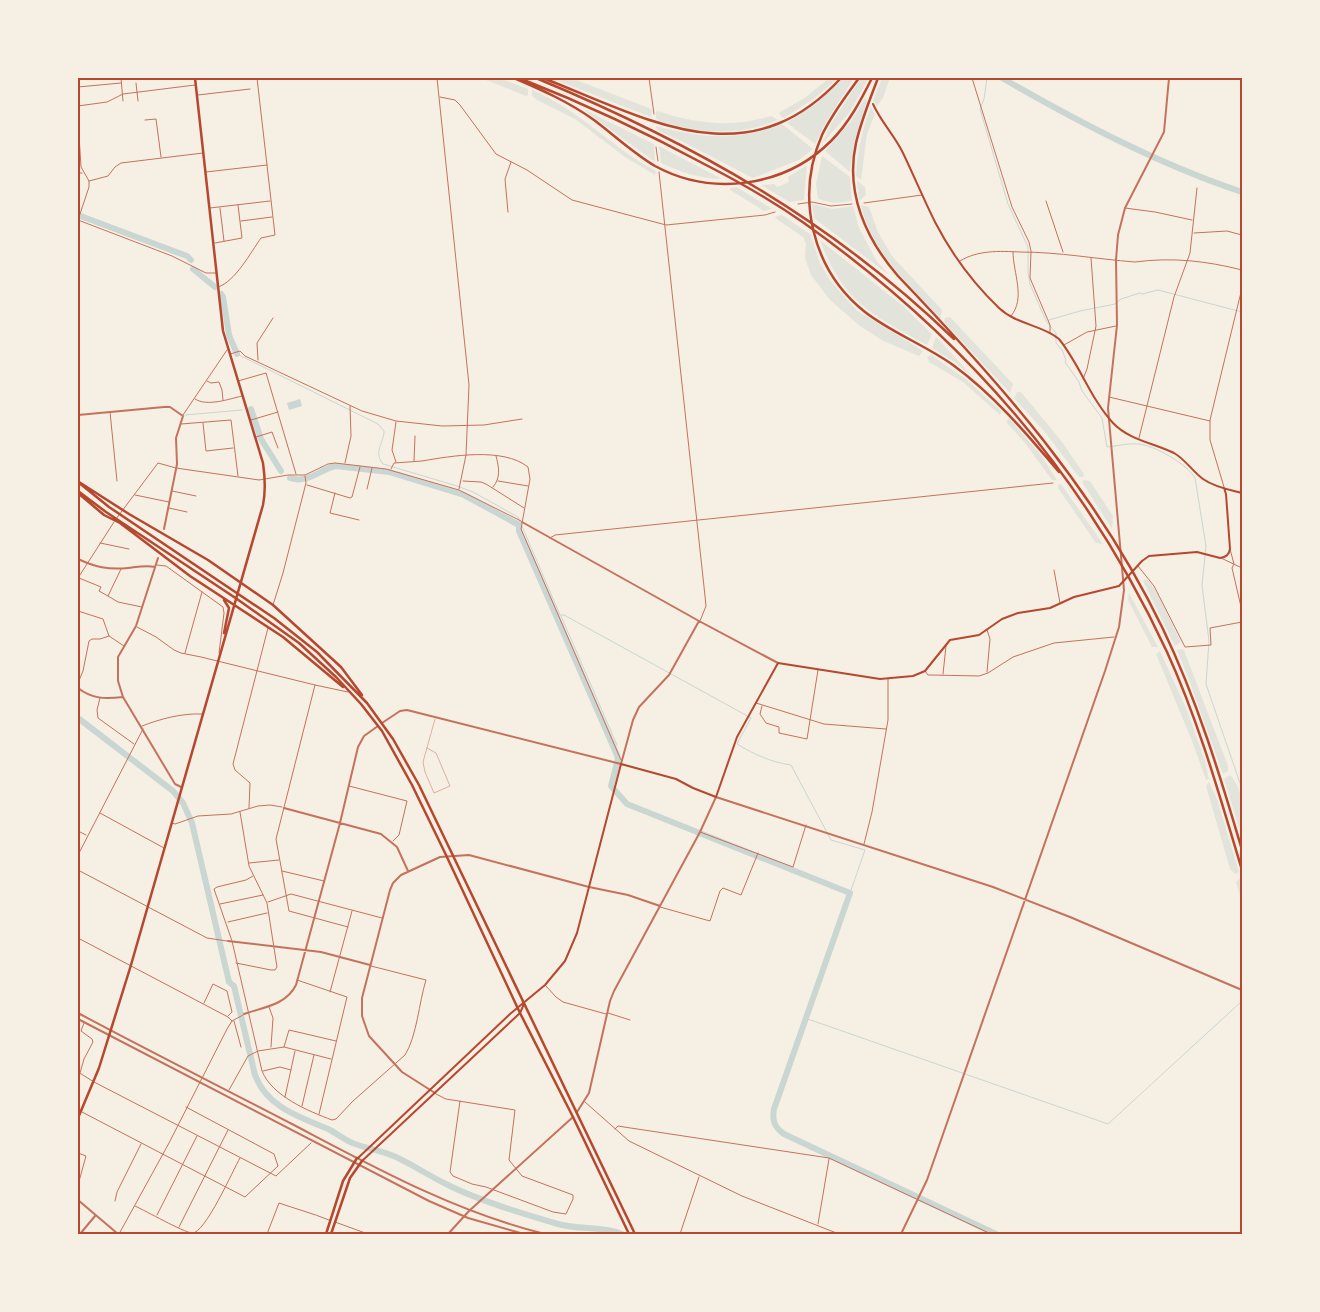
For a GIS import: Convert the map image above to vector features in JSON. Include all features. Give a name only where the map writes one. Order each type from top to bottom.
[{"type":"highway","points":[[78,1118],[94,1082],[148,907],[264,500],[266,480],[258,436],[242,396],[223,331],[195,78]]},
{"type":"highway","points":[[514,78],[634,128],[754,192],[804,223],[886,285],[947,340],[994,388],[1034,436],[1081,501],[1133,586],[1169,656],[1189,706],[1211,766],[1242,870]]},
{"type":"highway","points":[[536,78],[639,124],[728,169],[782,202],[889,280],[929,315],[977,362]]},
{"type":"highway","points":[[543,78],[668,126],[694,132],[718,134],[743,133],[779,123],[812,104],[841,78]]},
{"type":"highway","points":[[858,78],[826,128],[813,162],[809,191],[812,227],[821,256],[839,285],[852,301],[865,312],[882,324],[940,356],[968,376],[1000,404],[1054,466],[1081,501]]},
{"type":"highway","points":[[536,86],[582,112],[656,166],[681,177],[727,185],[746,183],[779,174],[797,166],[816,153],[831,141],[848,120],[872,78]]},
{"type":"highway","points":[[878,78],[862,123],[855,153],[854,185],[860,213],[870,239],[886,263],[1019,409],[1087,498],[1110,533],[1163,630],[1193,700],[1212,752],[1242,850]]},
{"type":"highway","points":[[78,482],[208,560],[273,605],[341,667],[353,681],[409,767],[635,1233]]},
{"type":"highway","points":[[78,482],[109,507],[293,632],[317,652],[367,703]]},
{"type":"highway","points":[[78,492],[105,513],[252,609],[311,653],[350,692],[378,726],[397,756],[446,855],[520,1013],[629,1234]]},
{"type":"highway","points":[[121,523],[190,576],[268,627],[350,692]]},
{"type":"highway","points":[[222,598],[229,608],[222,644]]},
{"type":"highway","points":[[326,1234],[342,1181],[357,1158]]},
{"type":"highway","points":[[331,1234],[346,1187],[362,1161]]},
{"type":"main road","points":[[873,104],[896,140],[938,228],[960,261],[995,304],[1010,317],[1050,333],[1057,338],[1095,400],[1120,430],[1175,454],[1185,460],[1203,478],[1224,488],[1242,493]]},
{"type":"main road","points":[[357,1158],[518,1007],[545,985],[559,969],[574,943],[621,764],[676,778],[693,788],[716,797],[729,755],[778,663],[880,679],[913,676],[925,671],[946,644],[956,638],[975,636],[1005,618],[1025,611],[1050,608],[1084,594],[1118,586],[1124,582],[1145,558],[1154,555],[1197,552],[1220,558],[1227,556],[1230,548],[1224,488]]},
{"type":"main road","points":[[362,1161],[520,1013],[524,1004]]},
{"type":"street","points":[[121,78],[124,101]]},
{"type":"street","points":[[218,287],[227,284],[261,238],[275,235],[257,78]]},
{"type":"street","points":[[437,78],[469,385],[466,455],[459,490]]},
{"type":"street","points":[[649,78],[654,114]]},
{"type":"street","points":[[972,78],[1012,207],[1029,242],[1031,251],[1030,278],[1050,325],[1050,333]]},
{"type":"street","points":[[901,1234],[927,1180],[1117,637],[1121,620],[1124,582],[1108,417],[1117,325],[1116,260],[1119,226],[1125,208],[1164,132],[1169,78]]},
{"type":"street","points":[[78,87],[122,83]]},
{"type":"street","points":[[136,83],[138,101]]},
{"type":"street","points":[[78,106],[107,102],[123,94],[196,85]]},
{"type":"street","points":[[197,95],[250,89]]},
{"type":"street","points":[[439,97],[455,100],[460,104],[496,154],[527,170],[572,200],[666,224],[764,215],[775,212]]},
{"type":"street","points":[[78,119],[82,173],[89,181],[88,190],[78,219],[172,256],[206,273],[216,273]]},
{"type":"street","points":[[145,120],[156,119],[161,158]]},
{"type":"street","points":[[656,147],[658,161]]},
{"type":"street","points":[[89,181],[108,176],[121,163],[203,154]]},
{"type":"street","points":[[508,212],[505,179],[511,162]]},
{"type":"street","points":[[206,172],[267,165]]},
{"type":"street","points":[[621,764],[633,720],[639,707],[669,675],[706,606],[659,172]]},
{"type":"street","points":[[1139,439],[1174,297],[1188,260],[1193,233],[1197,188]]},
{"type":"street","points":[[864,203],[922,195]]},
{"type":"street","points":[[209,208],[271,201]]},
{"type":"street","points":[[1046,201],[1063,253]]},
{"type":"street","points":[[798,204],[808,202],[831,206],[852,204]]},
{"type":"street","points":[[213,243],[241,240],[238,205]]},
{"type":"street","points":[[220,207],[224,241]]},
{"type":"street","points":[[1125,208],[1193,220]]},
{"type":"street","points":[[240,221],[273,217]]},
{"type":"street","points":[[1193,233],[1227,231],[1242,235]]},
{"type":"street","points":[[1010,317],[1016,310],[1019,300],[1013,251]]},
{"type":"street","points":[[960,261],[969,256],[984,252],[1031,251],[1135,262],[1188,260],[1219,264],[1242,270]]},
{"type":"street","points":[[1083,379],[1087,369],[1095,330],[1091,257]]},
{"type":"street","points":[[1224,488],[1210,440],[1210,421],[1242,288]]},
{"type":"street","points":[[258,362],[257,343],[273,318]]},
{"type":"street","points":[[1063,345],[1080,335],[1117,325]]},
{"type":"street","points":[[164,529],[176,468],[176,438],[180,424],[183,416],[228,349]]},
{"type":"street","points":[[231,354],[237,351],[362,412],[396,421],[442,426],[484,425],[522,419]]},
{"type":"street","points":[[238,381],[266,374],[296,475]]},
{"type":"street","points":[[206,381],[211,383],[218,382],[222,390],[223,401]]},
{"type":"street","points":[[194,399],[200,402],[223,401],[242,396]]},
{"type":"street","points":[[1109,396],[1210,421]]},
{"type":"street","points":[[344,464],[351,436],[350,406]]},
{"type":"street","points":[[78,415],[170,407],[183,416]]},
{"type":"street","points":[[110,412],[117,481]]},
{"type":"street","points":[[252,420],[278,412]]},
{"type":"street","points":[[180,424],[231,420],[238,476]]},
{"type":"street","points":[[396,421],[392,450],[396,462]]},
{"type":"street","points":[[203,423],[206,451],[234,448]]},
{"type":"street","points":[[258,436],[272,432],[278,448]]},
{"type":"street","points":[[414,462],[416,436]]},
{"type":"street","points":[[391,470],[396,462],[414,462],[455,455],[496,455],[528,467],[530,476],[522,532],[620,756],[621,764]]},
{"type":"street","points":[[492,488],[498,480],[496,455]]},
{"type":"street","points":[[143,608],[118,602],[99,591],[101,587],[78,578],[99,543],[158,463],[176,468],[266,480],[281,476],[305,475],[328,464],[344,464],[391,470],[459,490],[522,522],[699,622],[778,663]]},
{"type":"street","points":[[306,484],[350,498],[360,466]]},
{"type":"street","points":[[367,489],[372,467]]},
{"type":"street","points":[[273,605],[306,484],[305,475]]},
{"type":"street","points":[[498,480],[529,486]]},
{"type":"street","points":[[462,481],[481,482],[525,508]]},
{"type":"street","points":[[550,538],[555,535],[1053,483]]},
{"type":"street","points":[[171,491],[196,496]]},
{"type":"street","points":[[336,492],[330,513],[359,520]]},
{"type":"street","points":[[134,495],[169,502]]},
{"type":"street","points":[[168,507],[187,512]]},
{"type":"street","points":[[99,543],[129,549]]},
{"type":"street","points":[[1230,548],[1234,564],[1232,568],[1242,611]]},
{"type":"street","points":[[158,558],[136,626],[118,657],[118,685],[123,697],[175,784],[181,787]]},
{"type":"street","points":[[1220,558],[1242,568]]},
{"type":"street","points":[[78,559],[99,568],[166,566],[220,605],[224,610],[219,653]]},
{"type":"street","points":[[1138,566],[1154,586],[1185,647],[1211,645],[1210,628],[1242,622]]},
{"type":"street","points":[[108,596],[121,568]]},
{"type":"street","points":[[1054,570],[1060,604]]},
{"type":"street","points":[[185,654],[202,592]]},
{"type":"street","points":[[78,611],[103,619],[109,636],[125,646]]},
{"type":"street","points":[[136,626],[174,650],[185,654],[218,660],[257,671],[350,692]]},
{"type":"street","points":[[249,808],[250,783],[235,770],[233,764],[268,627]]},
{"type":"street","points":[[987,630],[990,639],[988,673]]},
{"type":"street","points":[[78,683],[83,671],[90,641],[94,638],[100,639],[109,636]]},
{"type":"street","points":[[925,671],[928,675],[979,676],[988,673],[1013,657],[1054,643],[1117,637]]},
{"type":"street","points":[[943,675],[946,644]]},
{"type":"street","points":[[762,706],[760,714],[766,723],[779,727],[779,733],[807,739],[818,670]]},
{"type":"street","points":[[864,844],[872,812],[887,729],[889,709],[888,679]]},
{"type":"street","points":[[315,685],[276,840],[291,913],[348,927]]},
{"type":"street","points":[[78,688],[85,694],[100,698],[123,697]]},
{"type":"street","points":[[100,698],[96,710],[98,718],[134,744]]},
{"type":"street","points":[[756,703],[824,724],[887,729]]},
{"type":"street","points":[[78,1201],[118,1234],[135,1206],[199,1082],[234,1020],[244,1014],[283,1000],[293,990],[319,902],[360,743],[364,736],[403,710],[435,716],[621,764]]},
{"type":"street","points":[[78,855],[142,728],[155,721],[190,714],[202,714]]},
{"type":"street","points":[[349,786],[408,801],[399,835],[392,842]]},
{"type":"street","points":[[448,1234],[476,1204],[572,1117],[584,1102],[589,1093],[614,990],[700,832],[716,797],[984,883],[1070,917],[1242,990]]},
{"type":"street","points":[[171,823],[175,824],[202,816],[226,815],[249,808],[270,805],[374,832],[392,842],[400,852],[408,871]]},
{"type":"street","points":[[236,963],[275,970],[277,965],[266,903],[249,863],[240,812]]},
{"type":"street","points":[[100,813],[164,848]]},
{"type":"street","points":[[700,832],[793,867],[806,825]]},
{"type":"street","points":[[78,831],[87,836]]},
{"type":"street","points":[[460,1102],[450,1172],[453,1176],[553,1212],[566,1214],[574,1199],[573,1195],[522,1176],[508,1158],[515,1110],[446,1099],[408,1077],[394,1065],[369,1036],[363,1021],[361,1004],[382,918],[393,883],[408,871],[446,855],[474,856],[498,864],[628,895],[710,921],[720,891],[723,888],[741,895],[758,853]]},
{"type":"street","points":[[249,863],[280,860]]},
{"type":"street","points":[[78,870],[207,938],[217,940],[230,941],[274,946],[321,952],[426,980],[406,1055],[334,1120],[319,1115],[285,1097],[269,1085],[262,1072],[256,1052],[248,1013],[230,941],[226,922],[214,890],[215,888],[246,880],[253,876]]},
{"type":"street","points":[[282,871],[324,881]]},
{"type":"street","points":[[266,903],[291,894],[382,918]]},
{"type":"street","points":[[220,904],[263,895]]},
{"type":"street","points":[[330,992],[352,910]]},
{"type":"street","points":[[226,922],[268,913]]},
{"type":"street","points":[[78,938],[234,1020],[241,1047]]},
{"type":"street","points":[[297,980],[347,997],[319,1115]]},
{"type":"street","points":[[203,1003],[213,984],[227,991],[232,1012],[228,1017]]},
{"type":"street","points":[[545,985],[556,998],[563,1002],[630,1020]]},
{"type":"street","points":[[268,1006],[273,1018],[271,1048]]},
{"type":"street","points":[[78,1012],[362,1161],[429,1194],[469,1211],[542,1234]]},
{"type":"street","points":[[78,1019],[429,1201],[464,1216],[524,1234]]},
{"type":"street","points":[[78,1080],[84,1059],[93,1042],[92,1039],[81,1031],[84,1023]]},
{"type":"street","points":[[284,1047],[288,1031],[291,1030],[337,1041]]},
{"type":"street","points":[[228,1091],[248,1056],[256,1052],[284,1047],[332,1060]]},
{"type":"street","points":[[285,1097],[296,1050]]},
{"type":"street","points":[[302,1106],[314,1055]]},
{"type":"street","points":[[262,1072],[280,1067],[292,1070]]},
{"type":"street","points":[[79,1072],[94,1082],[276,1176],[311,1143]]},
{"type":"street","points":[[584,1102],[629,1141],[750,1200],[839,1234]]},
{"type":"street","points":[[81,1112],[245,1197],[278,1166],[274,1154],[186,1107]]},
{"type":"street","points":[[615,1129],[618,1126],[829,1158],[991,1234]]},
{"type":"street","points":[[179,1228],[228,1130]]},
{"type":"street","points":[[156,1216],[198,1136]]},
{"type":"street","points":[[115,1201],[117,1192],[142,1143]]},
{"type":"street","points":[[78,1153],[86,1156],[78,1185]]},
{"type":"street","points":[[135,1206],[179,1228],[192,1233],[196,1232],[205,1225],[240,1158]]},
{"type":"street","points":[[818,1225],[829,1158]]},
{"type":"street","points":[[680,1234],[700,1177]]},
{"type":"street","points":[[267,1234],[279,1203],[330,1221]]},
{"type":"street","points":[[80,1234],[96,1216]]},
{"type":"street","points":[[334,1222],[368,1234]]},
{"type":"lane","points":[[427,748],[436,753],[450,786],[434,792],[423,762],[435,716]]},
{"type":"shaded area","points":[[481,78],[499,78],[528,89],[528,95],[526,96]]},
{"type":"shaded area","points":[[551,78],[571,78],[649,108],[652,110],[651,117]]},
{"type":"shaded area","points":[[829,78],[838,78],[815,98],[784,118],[782,117],[779,113],[806,97]]},
{"type":"shaded area","points":[[844,78],[854,78],[826,122],[815,144],[787,123],[817,103]]},
{"type":"shaded area","points":[[861,78],[869,78],[849,113],[822,144],[831,124]]},
{"type":"shaded area","points":[[882,78],[890,78],[883,98],[877,106],[873,101]]},
{"type":"shaded area","points":[[532,90],[581,118],[640,162],[656,171],[655,175],[625,157],[575,119],[537,100],[532,96]]},
{"type":"shaded area","points":[[865,98],[867,101],[854,143],[850,172],[825,151],[852,120]]},
{"type":"shaded area","points":[[871,107],[875,114],[867,134],[861,180],[856,176],[859,150]]},
{"type":"shaded area","points":[[581,108],[654,144],[655,162]]},
{"type":"shaded area","points":[[656,112],[686,119],[714,123],[742,122],[771,116],[778,120],[741,130],[703,131],[660,121],[656,118]]},
{"type":"shaded area","points":[[782,124],[813,149],[799,160],[753,178],[657,130],[656,126],[704,135],[734,136],[766,130]]},
{"type":"shaded area","points":[[659,146],[722,179],[706,178],[661,163]]},
{"type":"shaded area","points":[[822,156],[850,177],[852,201],[833,203],[818,199],[816,184]]},
{"type":"shaded area","points":[[807,165],[804,200],[789,202],[761,185],[774,184],[777,187],[789,182],[788,177]]},
{"type":"shaded area","points":[[857,181],[865,187],[866,195],[859,201]]},
{"type":"shaded area","points":[[737,187],[772,209],[764,211],[730,190],[730,188]]},
{"type":"shaded area","points":[[812,204],[833,209],[853,206],[859,228],[876,260],[889,275],[814,218]]},
{"type":"shaded area","points":[[861,205],[869,207],[878,232],[892,256],[942,310],[940,319],[904,280],[883,253],[866,222]]},
{"type":"shaded area","points":[[782,215],[810,234],[820,263],[830,280],[856,310],[923,351],[919,356],[883,341],[860,326],[830,300],[811,275],[805,258],[806,243],[803,237],[775,218]]},
{"type":"shaded area","points":[[820,240],[903,306],[932,334],[927,345],[891,325],[862,305],[839,279]]},
{"type":"shaded area","points":[[950,317],[1013,384],[1010,393],[944,322],[945,318]]},
{"type":"shaded area","points":[[936,337],[973,377],[953,361],[932,348]]},
{"type":"shaded area","points":[[931,355],[967,380],[1002,412],[1000,415],[963,382],[929,362],[927,357]]},
{"type":"shaded area","points":[[1017,392],[1021,392],[1062,442],[1084,474],[1083,477],[1079,477],[1044,431],[1014,398]]},
{"type":"shaded area","points":[[300,399],[302,406],[289,410],[287,403]]},
{"type":"shaded area","points":[[1009,418],[1040,454],[1057,480],[1052,480],[1025,443],[1006,422]]},
{"type":"shaded area","points":[[1084,480],[1090,481],[1113,516],[1112,529],[1082,482]]},
{"type":"shaded area","points":[[1061,484],[1103,544],[1096,543],[1058,488],[1058,485]]},
{"type":"shaded area","points":[[1146,579],[1160,598],[1181,642],[1175,646],[1143,581]]},
{"type":"shaded area","points":[[1129,593],[1158,647],[1152,647],[1128,600]]},
{"type":"shaded area","points":[[1177,650],[1184,650],[1228,766],[1228,771],[1223,774]]},
{"type":"shaded area","points":[[1160,651],[1186,708],[1205,761],[1209,779],[1206,780],[1156,654]]},
{"type":"shaded area","points":[[1230,775],[1235,781],[1241,796],[1243,813],[1242,837],[1224,779]]},
{"type":"shaded area","points":[[1209,782],[1217,799],[1239,872],[1235,874],[1230,869],[1206,786]]},
{"type":"shaded area","points":[[1241,877],[1242,882],[1242,904],[1236,882]]},
{"type":"waterway","points":[[987,78],[984,99],[980,109],[1008,204],[1028,247],[1030,284],[1046,321],[1056,333],[1056,343],[1062,350],[1065,362],[1079,382],[1082,391],[1102,418],[1107,447],[1126,444],[1145,445],[1178,461],[1195,478],[1206,546],[1202,585],[1209,641],[1206,684],[1242,789]]},
{"type":"waterway","points":[[1002,78],[1119,141],[1180,169],[1242,192]]},
{"type":"waterway","points":[[78,215],[187,256],[191,260]]},
{"type":"waterway","points":[[193,269],[215,287]]},
{"type":"waterway","points":[[1049,320],[1115,304],[1121,299],[1158,290],[1242,312]]},
{"type":"waterway","points":[[221,294],[229,335],[237,354]]},
{"type":"waterway","points":[[237,354],[378,424],[384,431],[379,451],[380,460],[383,464],[473,492],[518,517],[560,615],[564,615],[751,718],[737,744],[763,758],[791,765],[831,840],[865,850],[850,893]]},
{"type":"waterway","points":[[251,409],[261,439],[281,471]]},
{"type":"waterway","points":[[185,415],[242,410]]},
{"type":"waterway","points":[[290,478],[308,478],[336,466],[389,472],[464,495],[519,525],[519,531],[617,755],[618,759],[611,786],[627,804],[850,893],[774,1109],[773,1117],[778,1129],[784,1134],[996,1234]]},
{"type":"waterway","points":[[561,616],[617,745]]},
{"type":"waterway","points":[[78,718],[173,791],[183,803],[192,823],[229,982],[234,986],[255,1075],[267,1095],[285,1110],[295,1115],[348,1141],[411,1164],[460,1191],[558,1224],[607,1230],[622,1234]]},
{"type":"waterway","points":[[805,1018],[1108,1124],[1242,1001]]}]
